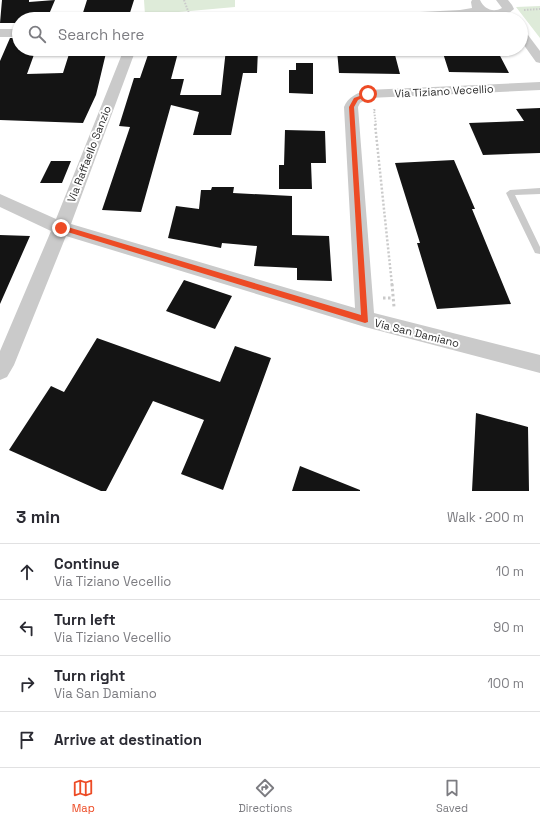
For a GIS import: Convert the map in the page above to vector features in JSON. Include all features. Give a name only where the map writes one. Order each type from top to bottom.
[{"type":"street","points":[[501,0],[508,7],[506,12]]},
{"type":"street","points":[[462,12],[479,5],[489,12]]},
{"type":"street","points":[[0,34],[12,33]]},
{"type":"street","points":[[528,43],[540,59]]},
{"type":"street","name":"Via Raffaello Sanzio","points":[[0,370],[7,358],[61,228],[127,56]]},
{"type":"street","name":"Via Tiziano Vecellio","points":[[365,319],[351,107],[352,102],[368,94],[540,86]]},
{"type":"street","name":"Via San Damiano","points":[[0,200],[61,228],[365,319],[540,364]]},
{"type":"lane","points":[[540,191],[510,193],[538,251],[540,251]]},
{"type":"path","points":[[184,0],[188,12]]},
{"type":"path","points":[[522,10],[540,9]]},
{"type":"path","points":[[382,110],[374,110],[394,313]]},
{"type":"green space","points":[[144,0],[235,0],[235,7],[179,12],[145,12]]},
{"type":"green space","points":[[540,6],[540,38],[528,22],[528,12],[520,12],[516,7]]},
{"type":"building","points":[[2,0],[29,0],[29,2],[55,0],[50,12],[12,12],[12,23],[0,23]]},
{"type":"building","points":[[87,0],[134,0],[130,12],[83,12]]},
{"type":"building","points":[[10,38],[12,38],[12,56],[33,56],[27,74],[63,73],[68,56],[105,56],[96,95],[83,123],[0,120],[0,61]]},
{"type":"building","points":[[148,56],[177,56],[171,79],[184,79],[180,95],[221,95],[225,56],[258,56],[257,73],[243,73],[231,135],[193,135],[199,112],[171,105],[141,212],[102,210],[130,127],[119,126],[134,78],[140,78]]},
{"type":"building","points":[[338,56],[395,56],[400,74],[339,73]]},
{"type":"building","points":[[444,56],[500,56],[509,73],[449,72]]},
{"type":"building","points":[[296,63],[313,63],[313,94],[289,93],[289,70],[296,70]]},
{"type":"building","points":[[540,108],[540,153],[483,155],[469,123],[524,121],[516,109]]},
{"type":"building","points":[[285,130],[325,131],[326,163],[311,163],[312,189],[279,189],[279,165],[284,165]]},
{"type":"building","points":[[454,160],[475,209],[472,209],[511,304],[437,309],[417,243],[420,243],[395,163]]},
{"type":"building","points":[[51,161],[71,161],[62,183],[40,183]]},
{"type":"building","points":[[212,187],[234,187],[233,193],[292,196],[292,235],[329,236],[332,281],[297,280],[297,268],[254,266],[257,246],[222,243],[221,248],[168,238],[176,206],[199,209],[201,190],[211,190]]},
{"type":"building","points":[[0,235],[30,236],[0,304]]},
{"type":"building","points":[[184,280],[232,296],[215,329],[166,311]]},
{"type":"building","points":[[97,338],[220,382],[235,346],[271,358],[223,490],[181,474],[204,420],[153,401],[106,491],[101,491],[9,450],[51,386],[64,392]]},
{"type":"building","points":[[476,413],[528,427],[529,491],[472,491]]},
{"type":"building","points":[[300,466],[360,490],[360,491],[292,491]]},
{"type":"route","points":[[61,228],[365,319],[351,107],[352,102],[368,94]]}]
